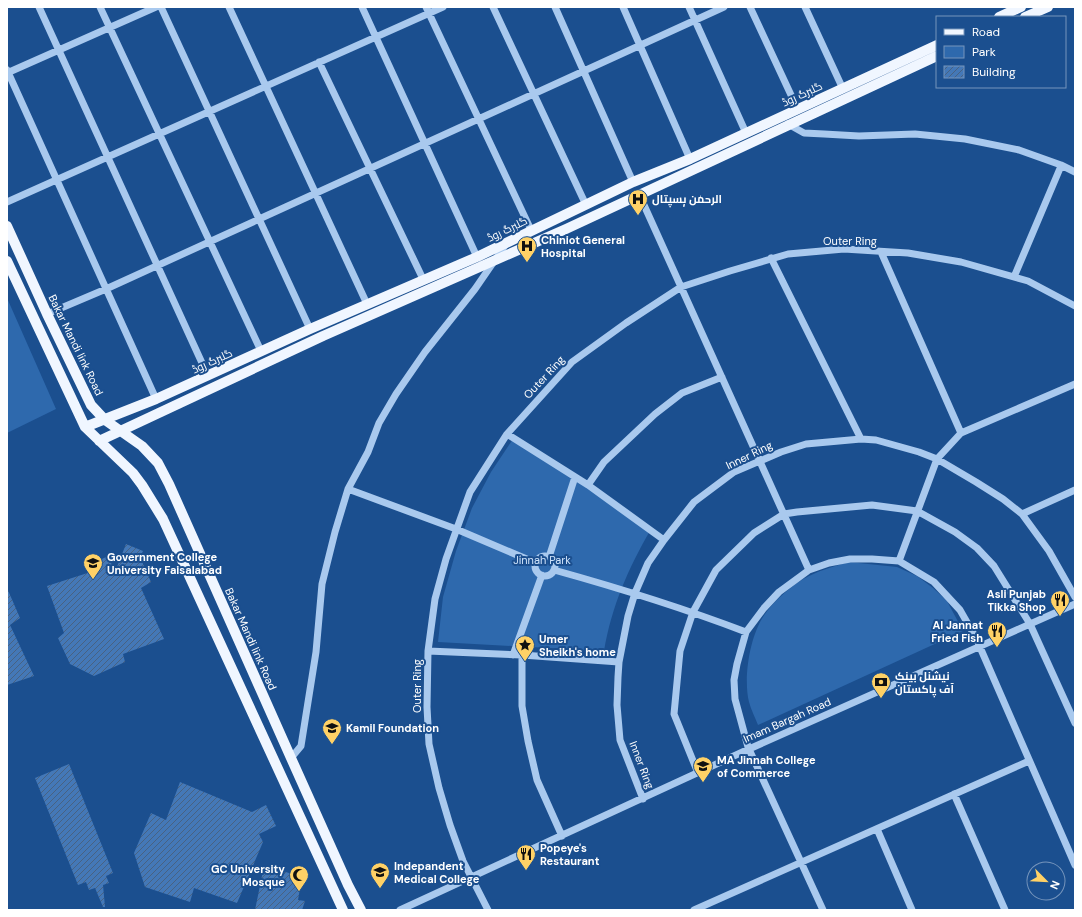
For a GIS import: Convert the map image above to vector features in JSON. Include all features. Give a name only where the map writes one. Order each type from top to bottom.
[{"type":"main road","points":[[1001,16],[1021,7]]},
{"type":"main road","points":[[1027,16],[1048,7]]},
{"type":"main road","name":"گلبرگ روڈ","points":[[85,427],[156,400],[310,329],[476,257],[633,182],[690,159],[936,46]]},
{"type":"main road","name":"گلبرگ روڈ","points":[[99,441],[322,336],[566,229],[936,56]]},
{"type":"main road","name":"Bakar Mandi link Road","points":[[7,226],[46,314],[91,404],[105,420],[142,446],[158,463],[169,484],[348,885],[361,910]]},
{"type":"main road","points":[[7,261],[85,427],[132,473],[142,485],[163,519],[343,910]]},
{"type":"street","points":[[39,7],[208,376]]},
{"type":"street","points":[[100,7],[261,351]]},
{"type":"street","points":[[156,7],[7,72],[156,400]]},
{"type":"street","points":[[161,7],[310,329]]},
{"type":"street","points":[[229,7],[367,304]]},
{"type":"street","points":[[362,7],[476,257]]},
{"type":"street","points":[[7,202],[376,37],[428,10],[443,7]]},
{"type":"street","points":[[493,7],[586,205]]},
{"type":"street","points":[[555,7],[633,182]]},
{"type":"street","points":[[623,7],[690,159]]},
{"type":"street","points":[[689,7],[746,133]]},
{"type":"street","points":[[46,314],[106,289],[260,220],[724,7]]},
{"type":"street","points":[[750,7],[798,110]]},
{"type":"street","points":[[805,7],[843,89]]},
{"type":"street","points":[[428,10],[531,230]]},
{"type":"street","points":[[319,62],[423,279]]},
{"type":"street","points":[[777,120],[790,124],[804,133],[859,136],[915,134],[965,139],[1019,150],[1075,172]]},
{"type":"street","points":[[1014,277],[1061,166]]},
{"type":"street","points":[[639,194],[809,570]]},
{"type":"street","points":[[291,758],[301,746],[316,652],[322,584],[335,532],[348,490],[368,452],[379,423],[396,394],[424,352],[475,289],[497,259],[506,242]]},
{"type":"street","name":"Outer Ring","points":[[488,910],[471,876],[450,825],[439,788],[429,744],[427,707],[428,651],[435,599],[456,530],[470,492],[507,434],[572,362],[626,323],[682,287],[771,258],[788,254],[844,249],[908,253],[961,262],[1028,281],[1075,306]]},
{"type":"street","points":[[881,252],[961,433]]},
{"type":"street","points":[[771,258],[861,439]]},
{"type":"street","points":[[588,485],[604,462],[655,414],[682,393],[722,377]]},
{"type":"street","points":[[899,561],[937,459],[961,433],[1075,384]]},
{"type":"street","points":[[507,434],[588,485],[664,540]]},
{"type":"street","name":"Inner Ring","points":[[643,799],[620,740],[617,706],[619,662],[628,616],[635,593],[648,564],[664,540],[694,502],[734,472],[781,452],[806,444],[861,439],[876,440],[919,452],[937,459],[1003,498],[1022,514],[1049,551],[1075,597]]},
{"type":"street","points":[[549,557],[575,477]]},
{"type":"street","points":[[348,490],[456,530],[536,563]]},
{"type":"street","points":[[1022,514],[1075,490]]},
{"type":"street","points":[[698,773],[674,714],[680,651],[693,612],[716,570],[754,533],[784,514],[797,512],[872,505],[917,511],[955,532],[977,548],[994,566],[1030,624],[1075,723]]},
{"type":"street","points":[[549,557],[555,564],[554,570],[548,576],[539,574],[536,569],[536,563],[540,558],[549,557]]},
{"type":"street","points":[[823,910],[749,749],[735,699],[734,680],[736,664],[746,632],[764,608],[779,592],[809,570],[829,563],[850,559],[872,558],[899,561],[934,582],[945,592],[960,610],[976,638],[1075,865]]},
{"type":"street","points":[[554,570],[635,593],[693,612],[746,632]]},
{"type":"street","points":[[513,655],[542,575]]},
{"type":"street","name":"Imam Bargah Road","points":[[400,910],[749,749],[1075,604]]},
{"type":"street","points":[[428,651],[522,655],[619,662]]},
{"type":"street","points":[[522,655],[522,706],[528,741],[537,780],[562,836]]},
{"type":"street","points":[[694,910],[706,908],[801,862],[1029,761]]},
{"type":"street","points":[[954,794],[1005,910]]},
{"type":"street","points":[[877,829],[912,910]]},
{"type":"green space","points":[[7,298],[56,409],[7,433]]},
{"type":"green space","name":"Jinnah Park","points":[[513,439],[651,529],[635,558],[616,603],[607,634],[604,651],[438,642],[443,597],[456,551],[472,508],[491,472]]},
{"type":"green space","points":[[849,562],[897,567],[917,576],[947,601],[963,631],[758,725],[749,702],[747,692],[747,669],[755,633],[765,614],[797,583],[818,572]]},
{"type":"building","points":[[126,544],[143,551],[140,557],[151,582],[141,588],[164,639],[123,654],[125,662],[94,676],[70,664],[58,638],[64,633],[47,586],[97,570],[94,563],[108,556],[115,572]]},
{"type":"building","points":[[7,588],[20,618],[10,625],[34,676],[7,685]]},
{"type":"building","points":[[69,764],[113,873],[106,876],[109,883],[103,885],[105,907],[103,907],[95,888],[89,890],[86,882],[78,885],[35,778]]},
{"type":"building","points":[[180,782],[252,812],[266,805],[276,826],[259,834],[263,842],[237,903],[194,888],[190,902],[145,887],[134,853],[151,813],[166,820]]},
{"type":"building","points":[[276,869],[302,877],[298,900],[305,901],[302,910],[255,910],[263,871],[273,874]]},
{"type":"place","name":"الرحمٰن ہسپتال","points":[[638,216]]},
{"type":"place","name":"Chiniot General Hospital","points":[[527,263]]},
{"type":"place","name":"Government College University Faisalabad","points":[[93,580]]},
{"type":"place","name":"Asli Punjab Tikka Shop","points":[[1060,617]]},
{"type":"place","name":"Al Jannat Fried Fish","points":[[997,648]]},
{"type":"place","name":"Umer Sheikh's home","points":[[525,662]]},
{"type":"place","name":"نیشنل بینک آف پاکستان","points":[[881,699]]},
{"type":"place","name":"Kamil Foundation","points":[[332,745]]},
{"type":"place","name":"MA Jinnah College of Commerce","points":[[703,783]]},
{"type":"place","name":"Popeye's Restaurant","points":[[526,871]]},
{"type":"place","name":"Indepandent Medical College","points":[[380,889]]},
{"type":"place","name":"GC University Mosque","points":[[299,892]]}]
